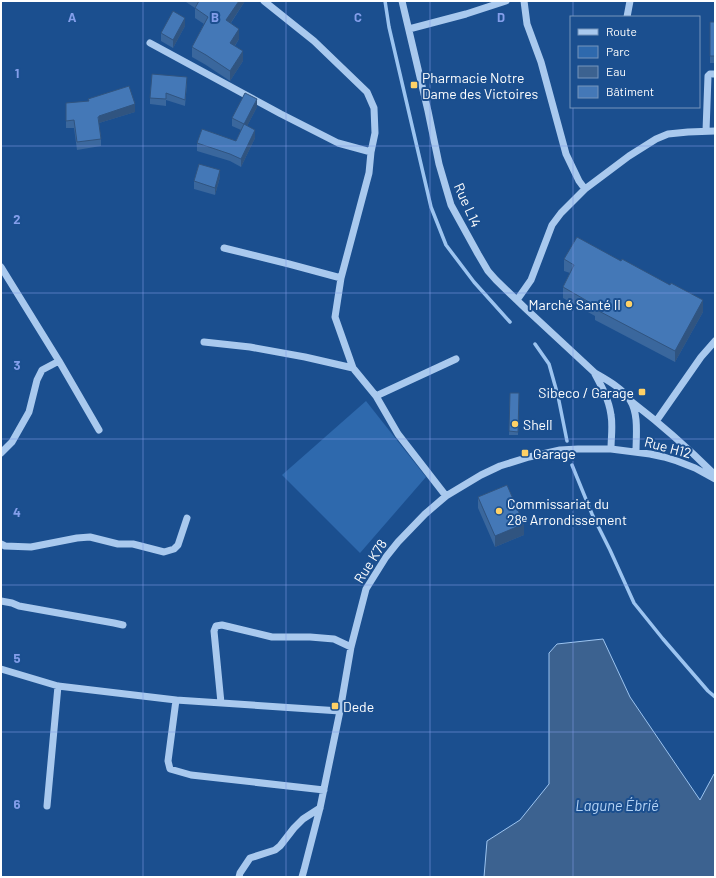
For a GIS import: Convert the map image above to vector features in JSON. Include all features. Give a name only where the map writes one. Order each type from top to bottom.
[{"type":"street","points":[[264,1],[314,41],[367,92],[374,108],[375,133],[369,173],[341,278],[335,317],[353,368],[376,396],[398,434],[446,496]]},
{"type":"street","name":"Rue L14","points":[[402,1],[439,164],[451,205],[488,271],[496,280],[595,373],[609,381],[630,400],[634,408],[636,418],[636,452]]},
{"type":"street","points":[[409,29],[466,14],[506,1]]},
{"type":"street","points":[[524,1],[527,24],[541,62],[566,154],[585,190]]},
{"type":"street","points":[[627,16],[630,1]]},
{"type":"street","points":[[150,43],[338,143],[371,152]]},
{"type":"street","points":[[706,131],[708,76],[710,74],[715,74]]},
{"type":"street","points":[[516,300],[531,280],[552,225],[561,213],[585,190],[630,156],[656,139],[668,134],[715,131]]},
{"type":"street","points":[[224,248],[341,278]]},
{"type":"street","points":[[1,267],[59,361],[99,430]]},
{"type":"street","points":[[657,420],[701,357],[715,341]]},
{"type":"street","points":[[204,342],[250,346],[353,368]]},
{"type":"street","points":[[376,396],[456,359]]},
{"type":"street","points":[[1,453],[12,442],[29,412],[37,380],[42,370],[59,361]]},
{"type":"street","name":"Rue L14","points":[[595,373],[608,401],[611,413],[611,449]]},
{"type":"street","points":[[630,400],[657,420],[693,452],[715,475]]},
{"type":"street","name":"Rue K78","points":[[302,877],[324,790],[351,647],[366,590],[386,557],[413,526],[446,496],[481,475],[500,466],[545,453],[578,448],[611,449]]},
{"type":"street","name":"Rue H12","points":[[611,449],[664,457],[695,468],[715,479]]},
{"type":"street","points":[[1,544],[5,546],[31,547],[90,537],[118,544],[133,544],[164,552],[174,549],[178,545],[187,518]]},
{"type":"street","points":[[1,601],[20,606],[106,621],[123,626]]},
{"type":"street","points":[[221,703],[214,631],[216,626],[222,625],[272,637],[310,636],[334,639],[351,647]]},
{"type":"street","points":[[1,668],[58,686],[176,700],[340,711]]},
{"type":"street","points":[[47,806],[58,686]]},
{"type":"street","points":[[176,700],[168,761],[170,768],[191,775],[324,790]]},
{"type":"street","points":[[239,877],[250,858],[274,850],[280,846],[303,819],[320,808]]},
{"type":"green space","points":[[366,401],[426,477],[360,553],[282,475]]},
{"type":"water","name":"Lagune Ébrié","points":[[603,639],[630,697],[700,800],[714,774],[715,775],[715,877],[484,877],[487,841],[520,820],[549,784],[549,653],[557,644]]},
{"type":"building","points":[[199,1],[239,1],[226,20],[239,29],[230,43],[243,51],[230,71],[192,47],[208,17],[195,8]]},
{"type":"building","points":[[173,11],[185,18],[173,40],[161,33]]},
{"type":"building","points":[[710,22],[715,22],[715,56],[710,56]]},
{"type":"building","points":[[152,74],[187,77],[185,100],[166,93],[166,99],[150,98]]},
{"type":"building","points":[[129,86],[135,104],[98,117],[101,139],[77,142],[74,120],[66,121],[66,103],[89,101],[88,99]]},
{"type":"building","points":[[245,93],[257,99],[244,124],[232,118]]},
{"type":"building","points":[[244,124],[255,130],[241,159],[197,143],[202,129],[236,141]]},
{"type":"building","points":[[199,164],[220,170],[215,188],[194,181]]},
{"type":"building","points":[[577,237],[621,261],[622,259],[670,285],[671,283],[703,300],[675,351],[595,309],[596,306],[563,287],[574,265],[564,259]]},
{"type":"building","points":[[510,393],[519,393],[518,432],[509,431]]},
{"type":"building","points":[[507,485],[524,524],[495,536],[478,497]]},
{"type":"waterway","points":[[385,1],[389,27],[431,207],[446,245],[474,282],[510,322]]},
{"type":"waterway","points":[[535,344],[549,364],[558,396],[567,441]]},
{"type":"waterway","points":[[572,465],[592,514],[634,603],[663,639],[708,691],[715,697]]},
{"type":"place","name":"Pharmacie Notre Dame des Victoires","points":[[414,85]]},
{"type":"place","name":"Marché Santé II","points":[[629,304]]},
{"type":"place","name":"Sibeco / Garage","points":[[642,392]]},
{"type":"place","name":"Shell","points":[[515,424]]},
{"type":"place","name":"Garage","points":[[525,453]]},
{"type":"place","name":"Commissariat du 28ᵉ Arrondissement","points":[[499,511]]},
{"type":"place","name":"Dede","points":[[335,706]]}]
